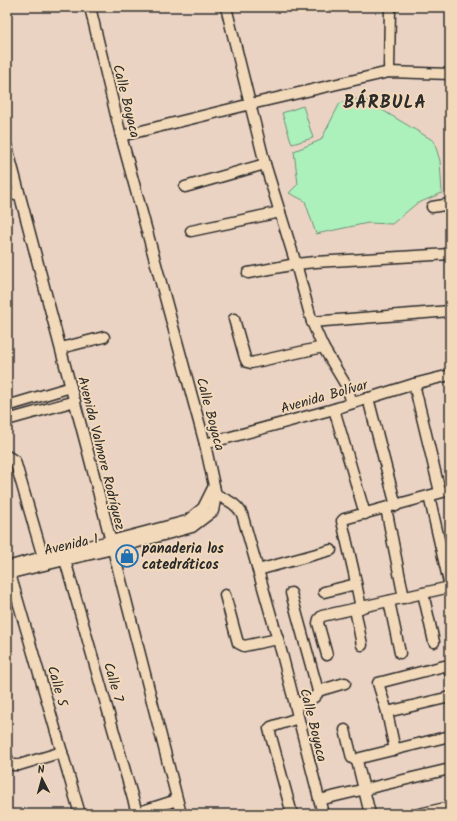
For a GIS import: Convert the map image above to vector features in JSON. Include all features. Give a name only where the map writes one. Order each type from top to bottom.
[{"type":"street","name":"Calle Boyaca","points":[[90,7],[121,136],[205,444],[215,490],[238,507],[242,514],[278,639],[323,814]]},
{"type":"street","points":[[226,7],[265,164],[296,264],[312,322],[323,348],[344,381],[352,403]]},
{"type":"street","points":[[389,72],[390,7]]},
{"type":"street","points":[[121,136],[389,72],[450,74]]},
{"type":"street","name":"Avenida Valmore Rodríguez","points":[[7,147],[11,179],[19,193],[61,348],[181,814]]},
{"type":"street","points":[[185,187],[265,164]]},
{"type":"street","points":[[7,196],[19,193]]},
{"type":"street","points":[[432,207],[450,204]]},
{"type":"street","points":[[191,231],[280,212]]},
{"type":"street","points":[[248,273],[296,264],[450,254]]},
{"type":"street","points":[[312,322],[450,311]]},
{"type":"street","points":[[234,319],[247,362],[251,363],[323,348]]},
{"type":"street","points":[[61,348],[104,337]]},
{"type":"street","name":"Avenida Bolívar","points":[[205,444],[334,409],[414,384],[450,375]]},
{"type":"street","points":[[414,384],[440,492]]},
{"type":"street","points":[[7,406],[71,387]]},
{"type":"street","points":[[368,398],[396,506]]},
{"type":"street","points":[[7,420],[75,401]]},
{"type":"street","points":[[334,409],[365,514]]},
{"type":"street","points":[[7,456],[15,461],[42,557]]},
{"type":"street","name":"Avenida 1","points":[[8,570],[65,560],[187,521],[203,508],[215,490]]},
{"type":"street","points":[[362,645],[356,584],[342,522],[344,519],[450,490]]},
{"type":"street","points":[[327,655],[318,623],[322,616],[450,587],[429,496]]},
{"type":"street","points":[[386,508],[404,598]]},
{"type":"street","name":"Avenida 1","points":[[8,570],[42,557],[112,545]]},
{"type":"street","points":[[258,570],[331,550]]},
{"type":"street","name":"Calle 7","points":[[65,560],[135,813]]},
{"type":"street","name":"Calle 5","points":[[8,570],[80,814]]},
{"type":"street","points":[[324,592],[356,584]]},
{"type":"street","points":[[291,593],[318,691],[318,695],[315,697],[295,704]]},
{"type":"street","points":[[423,593],[434,642]]},
{"type":"street","points":[[225,595],[238,643],[240,645],[244,646],[278,639]]},
{"type":"street","points":[[390,601],[400,654]]},
{"type":"street","points":[[395,750],[387,712],[378,683],[444,666],[449,668],[450,673]]},
{"type":"street","points":[[318,691],[345,683]]},
{"type":"street","points":[[387,712],[450,697]]},
{"type":"street","points":[[292,814],[269,729],[298,718]]},
{"type":"street","points":[[345,730],[352,758],[357,761],[370,814]]},
{"type":"street","points":[[357,761],[360,758],[450,736]]},
{"type":"street","points":[[7,757],[8,761],[19,765],[62,752]]},
{"type":"street","points":[[319,800],[450,769]]},
{"type":"street","points":[[135,813],[177,800]]},
{"type":"street","points":[[419,814],[450,807]]},
{"type":"green space","points":[[362,98],[434,141],[440,161],[442,193],[416,204],[392,224],[368,223],[316,234],[305,201],[289,193],[298,184],[294,151],[321,140],[340,103]]},
{"type":"green space","points":[[303,106],[313,138],[292,144],[282,113]]},
{"type":"place","name":"panaderia los catedráticos","points":[[127,556]]},
{"type":"district","name":"BÁRBULA","points":[[385,102]]}]
